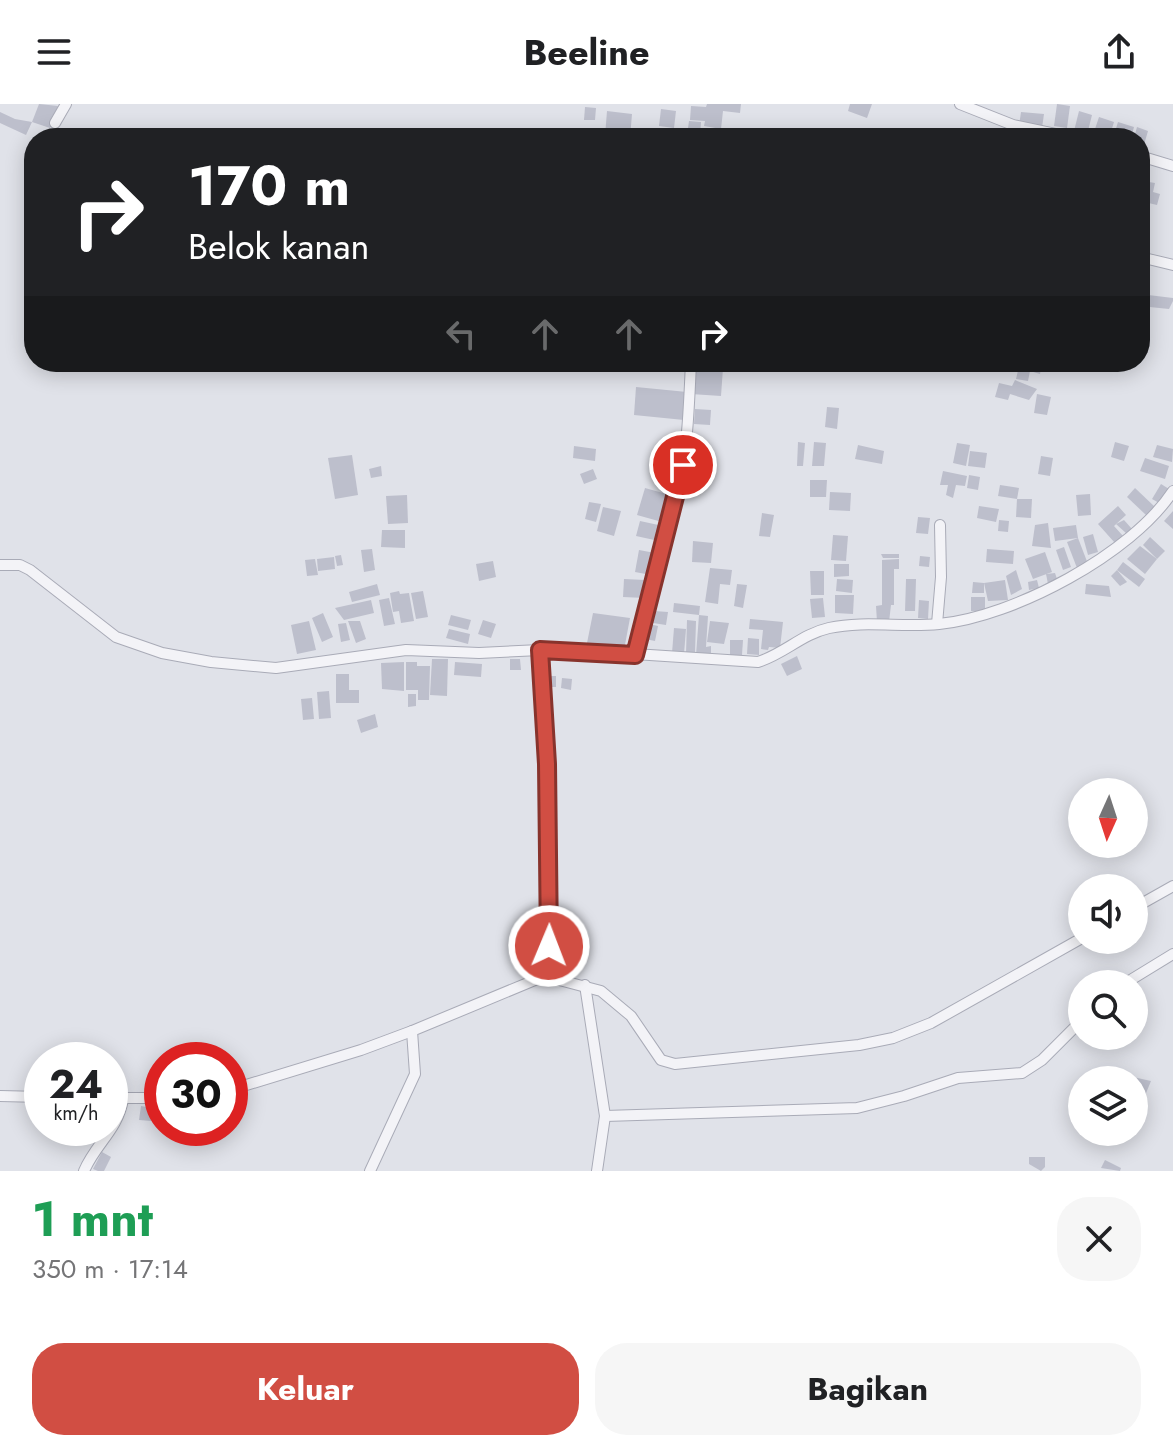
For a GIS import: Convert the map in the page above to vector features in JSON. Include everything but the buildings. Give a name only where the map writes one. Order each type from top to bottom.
[{"type":"street","points":[[55,123],[66,104]]},
{"type":"street","points":[[960,104],[1027,128]]},
{"type":"street","points":[[1150,159],[1173,166]]},
{"type":"street","points":[[1150,259],[1173,265]]},
{"type":"street","points":[[635,655],[642,618],[679,489],[687,439],[690,372]]},
{"type":"street","points":[[0,565],[20,565],[30,570],[116,637],[142,648],[211,662],[276,668],[406,650],[479,653],[540,650],[758,662],[771,658],[804,637],[832,627],[959,622],[997,611],[1082,571],[1152,517],[1173,491]]},
{"type":"street","points":[[937,624],[941,577],[940,525]]},
{"type":"street","points":[[540,650],[547,764],[548,977]]},
{"type":"street","points":[[1148,900],[1173,886]]},
{"type":"street","points":[[248,1085],[361,1050],[497,994],[548,977],[585,985],[612,997],[631,1016],[661,1060],[675,1064],[859,1045],[893,1038],[931,1023],[1068,946]]},
{"type":"street","points":[[1147,970],[1173,954]]},
{"type":"street","points":[[585,985],[605,1116],[597,1171]]},
{"type":"street","points":[[370,1171],[415,1074],[412,1031]]},
{"type":"street","points":[[605,1116],[857,1108],[958,1078],[1022,1073],[1042,1060],[1068,1034]]},
{"type":"street","points":[[0,1096],[24,1097]]},
{"type":"street","points":[[84,1171],[99,1146]]},
{"type":"route","points":[[549,946],[547,764],[540,650],[635,655],[683,465]]}]
